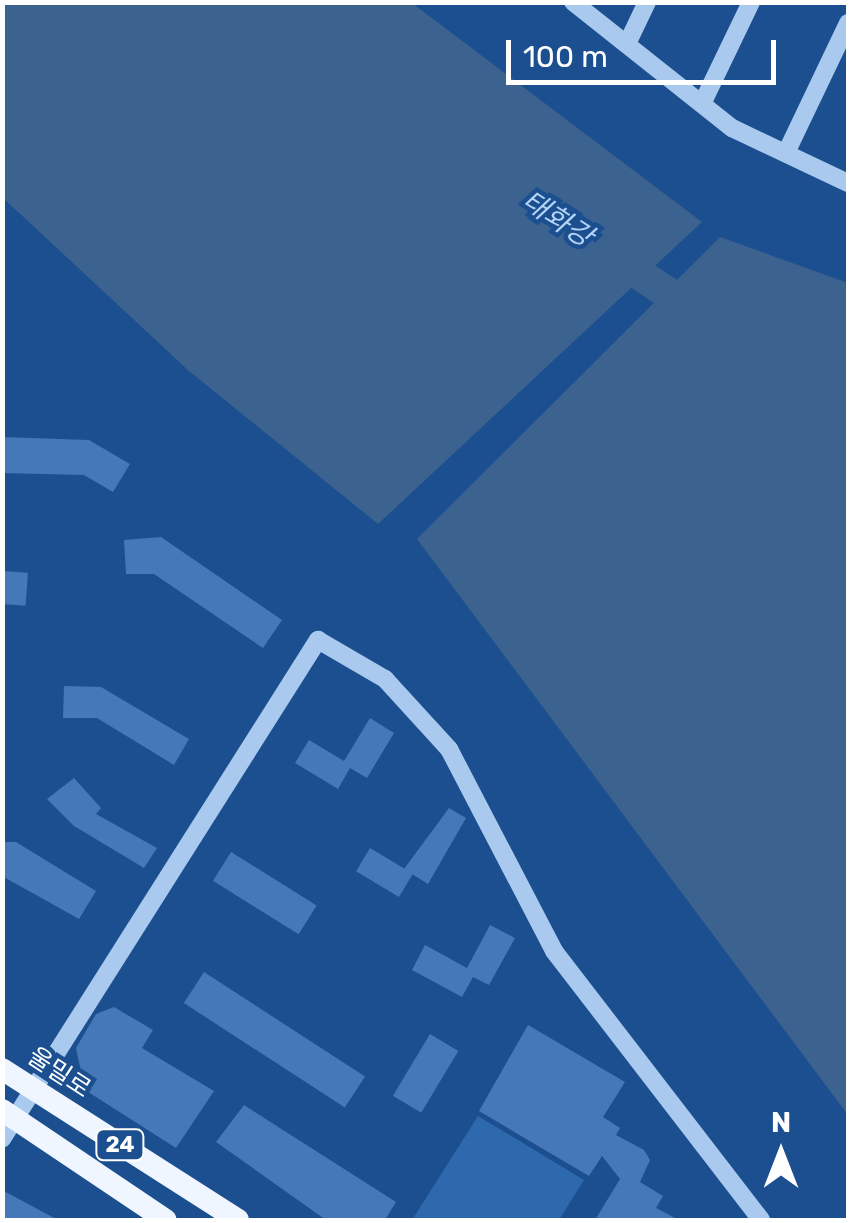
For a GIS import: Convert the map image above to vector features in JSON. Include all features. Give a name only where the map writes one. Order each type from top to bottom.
[{"type":"main road","name":"울밀로","points":[[2,1069],[238,1220]]},
{"type":"main road","name":"24","points":[[6,1122],[166,1220]]},
{"type":"street","points":[[573,2],[732,128],[848,183]]},
{"type":"street","points":[[627,44],[646,2]]},
{"type":"street","points":[[702,104],[751,2]]},
{"type":"street","points":[[786,153],[848,24]]},
{"type":"street","points":[[6,1122],[318,640],[385,680],[449,748],[554,950],[761,1220]]},
{"type":"shaded area","points":[[478,1116],[584,1180],[559,1220],[412,1220]]},
{"type":"water","points":[[2,3],[412,3],[702,222],[378,524],[189,371],[3,198]]},
{"type":"water","points":[[720,237],[848,283],[848,1115],[417,539]]},
{"type":"building","points":[[2,437],[89,440],[130,464],[113,492],[84,475],[2,473]]},
{"type":"building","points":[[161,537],[282,620],[263,648],[154,574],[126,574],[124,540]]},
{"type":"building","points":[[2,571],[28,573],[26,606],[2,604]]},
{"type":"building","points":[[64,686],[101,687],[189,739],[174,765],[97,718],[63,718]]},
{"type":"building","points":[[370,718],[394,733],[367,778],[350,768],[338,789],[295,763],[309,740],[344,761]]},
{"type":"building","points":[[74,778],[101,808],[96,814],[157,848],[144,868],[74,826],[47,799]]},
{"type":"building","points":[[449,808],[466,818],[428,884],[404,869]]},
{"type":"building","points":[[2,842],[16,842],[96,891],[79,919],[2,876]]},
{"type":"building","points":[[370,848],[413,874],[399,897],[356,871]]},
{"type":"building","points":[[231,852],[317,906],[299,934],[213,881]]},
{"type":"building","points":[[490,925],[515,938],[489,985],[473,977],[462,997],[412,970],[425,945],[467,968]]},
{"type":"building","points":[[204,972],[365,1077],[345,1108],[184,1003]]},
{"type":"building","points":[[114,1007],[153,1030],[142,1048],[214,1091],[176,1148],[85,1090],[76,1048],[96,1014]]},
{"type":"building","points":[[528,1025],[625,1082],[603,1117],[620,1128],[616,1135],[644,1150],[650,1160],[640,1182],[663,1196],[656,1208],[679,1220],[595,1220],[620,1179],[602,1156],[589,1176],[479,1111]]},
{"type":"building","points":[[430,1034],[458,1051],[421,1113],[393,1096]]},
{"type":"building","points":[[244,1105],[396,1202],[385,1220],[326,1220],[216,1142]]},
{"type":"building","points":[[2,1190],[58,1220],[2,1220]]},
{"type":"waterway","name":"태화강","points":[[607,253],[700,314]]}]
